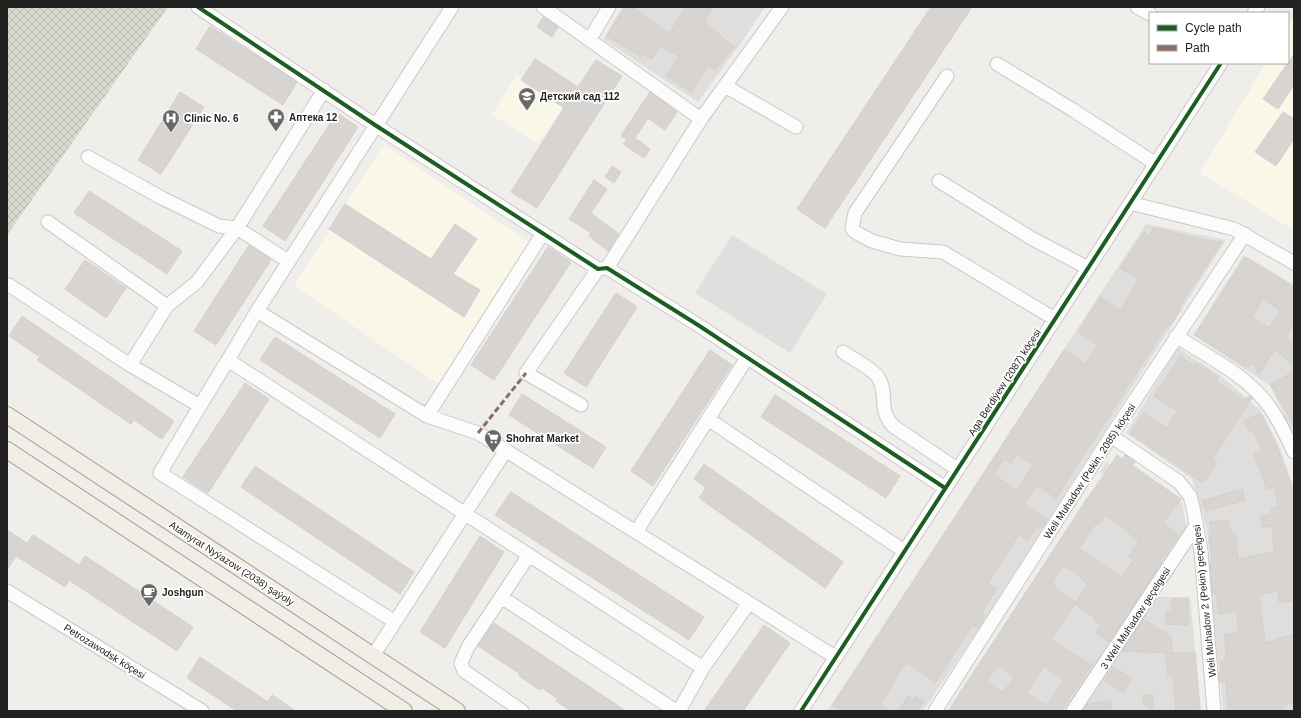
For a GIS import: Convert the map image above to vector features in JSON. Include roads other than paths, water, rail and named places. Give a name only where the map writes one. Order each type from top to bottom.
[{"type":"main road","name":"Atamyrat Nyýazow (2038) şaýoly","points":[[7,415],[457,711]]},
{"type":"main road","points":[[7,450],[404,711]]},
{"type":"street","points":[[198,7],[375,125],[543,233],[603,268],[747,358],[945,488]]},
{"type":"street","points":[[395,622],[160,473],[288,261],[452,7]]},
{"type":"street","points":[[543,7],[701,119]]},
{"type":"street","points":[[590,39],[609,7]]},
{"type":"street","points":[[581,405],[526,373],[603,268],[701,119],[782,7]]},
{"type":"street","points":[[1137,7],[1149,13]]},
{"type":"street","points":[[997,64],[1073,110],[1156,164]]},
{"type":"street","name":"Aga Berdiýew (2087) köçesi","points":[[801,711],[1220,64]]},
{"type":"street","points":[[947,76],[855,213],[852,228],[855,232],[872,240],[900,249],[943,252],[1055,319]]},
{"type":"street","points":[[725,86],[796,127]]},
{"type":"street","points":[[130,365],[167,306],[197,282],[237,228],[324,90]]},
{"type":"street","points":[[88,157],[162,198],[219,226],[237,228],[288,261]]},
{"type":"street","points":[[939,181],[1031,238],[1088,268]]},
{"type":"street","points":[[1130,203],[1224,226],[1245,234],[1294,264]]},
{"type":"street","points":[[48,222],[167,306]]},
{"type":"street","points":[[427,416],[543,233]]},
{"type":"street","name":"Weli Muhadow (Pekin, 2085) köçesi","points":[[935,711],[1111,436],[1245,234]]},
{"type":"street","points":[[9,285],[130,365],[200,406]]},
{"type":"street","points":[[257,311],[427,416],[478,433],[835,657]]},
{"type":"street","points":[[1176,336],[1245,382],[1257,393],[1270,408],[1294,452]]},
{"type":"street","points":[[843,352],[878,375],[881,383],[884,413],[893,426],[957,469]]},
{"type":"street","points":[[636,532],[747,358]]},
{"type":"street","points":[[228,360],[703,668]]},
{"type":"street","points":[[708,419],[904,551]]},
{"type":"street","name":"Weli Muhadow 2 (Pekin) geçelgesi","points":[[1111,436],[1183,486],[1190,496],[1197,524],[1203,574],[1214,711]]},
{"type":"street","points":[[373,656],[506,450]]},
{"type":"street","name":"3 Weli Muhadow geçelgesi","points":[[1073,711],[1197,524]]},
{"type":"street","points":[[522,711],[464,672],[461,668],[461,663],[468,647],[529,555]]},
{"type":"street","name":"Petrozawodsk köçesi","points":[[7,591],[202,711]]},
{"type":"street","points":[[501,597],[677,711],[703,668],[749,603]]},
{"type":"place","name":"Детский сад 112","points":[[527,111]]},
{"type":"place","name":"Аптека 12","points":[[276,132]]},
{"type":"place","name":"Clinic No. 6","points":[[171,133]]},
{"type":"place","name":"Shohrat Market","points":[[493,453]]},
{"type":"place","name":"Joshgun","points":[[149,607]]}]
